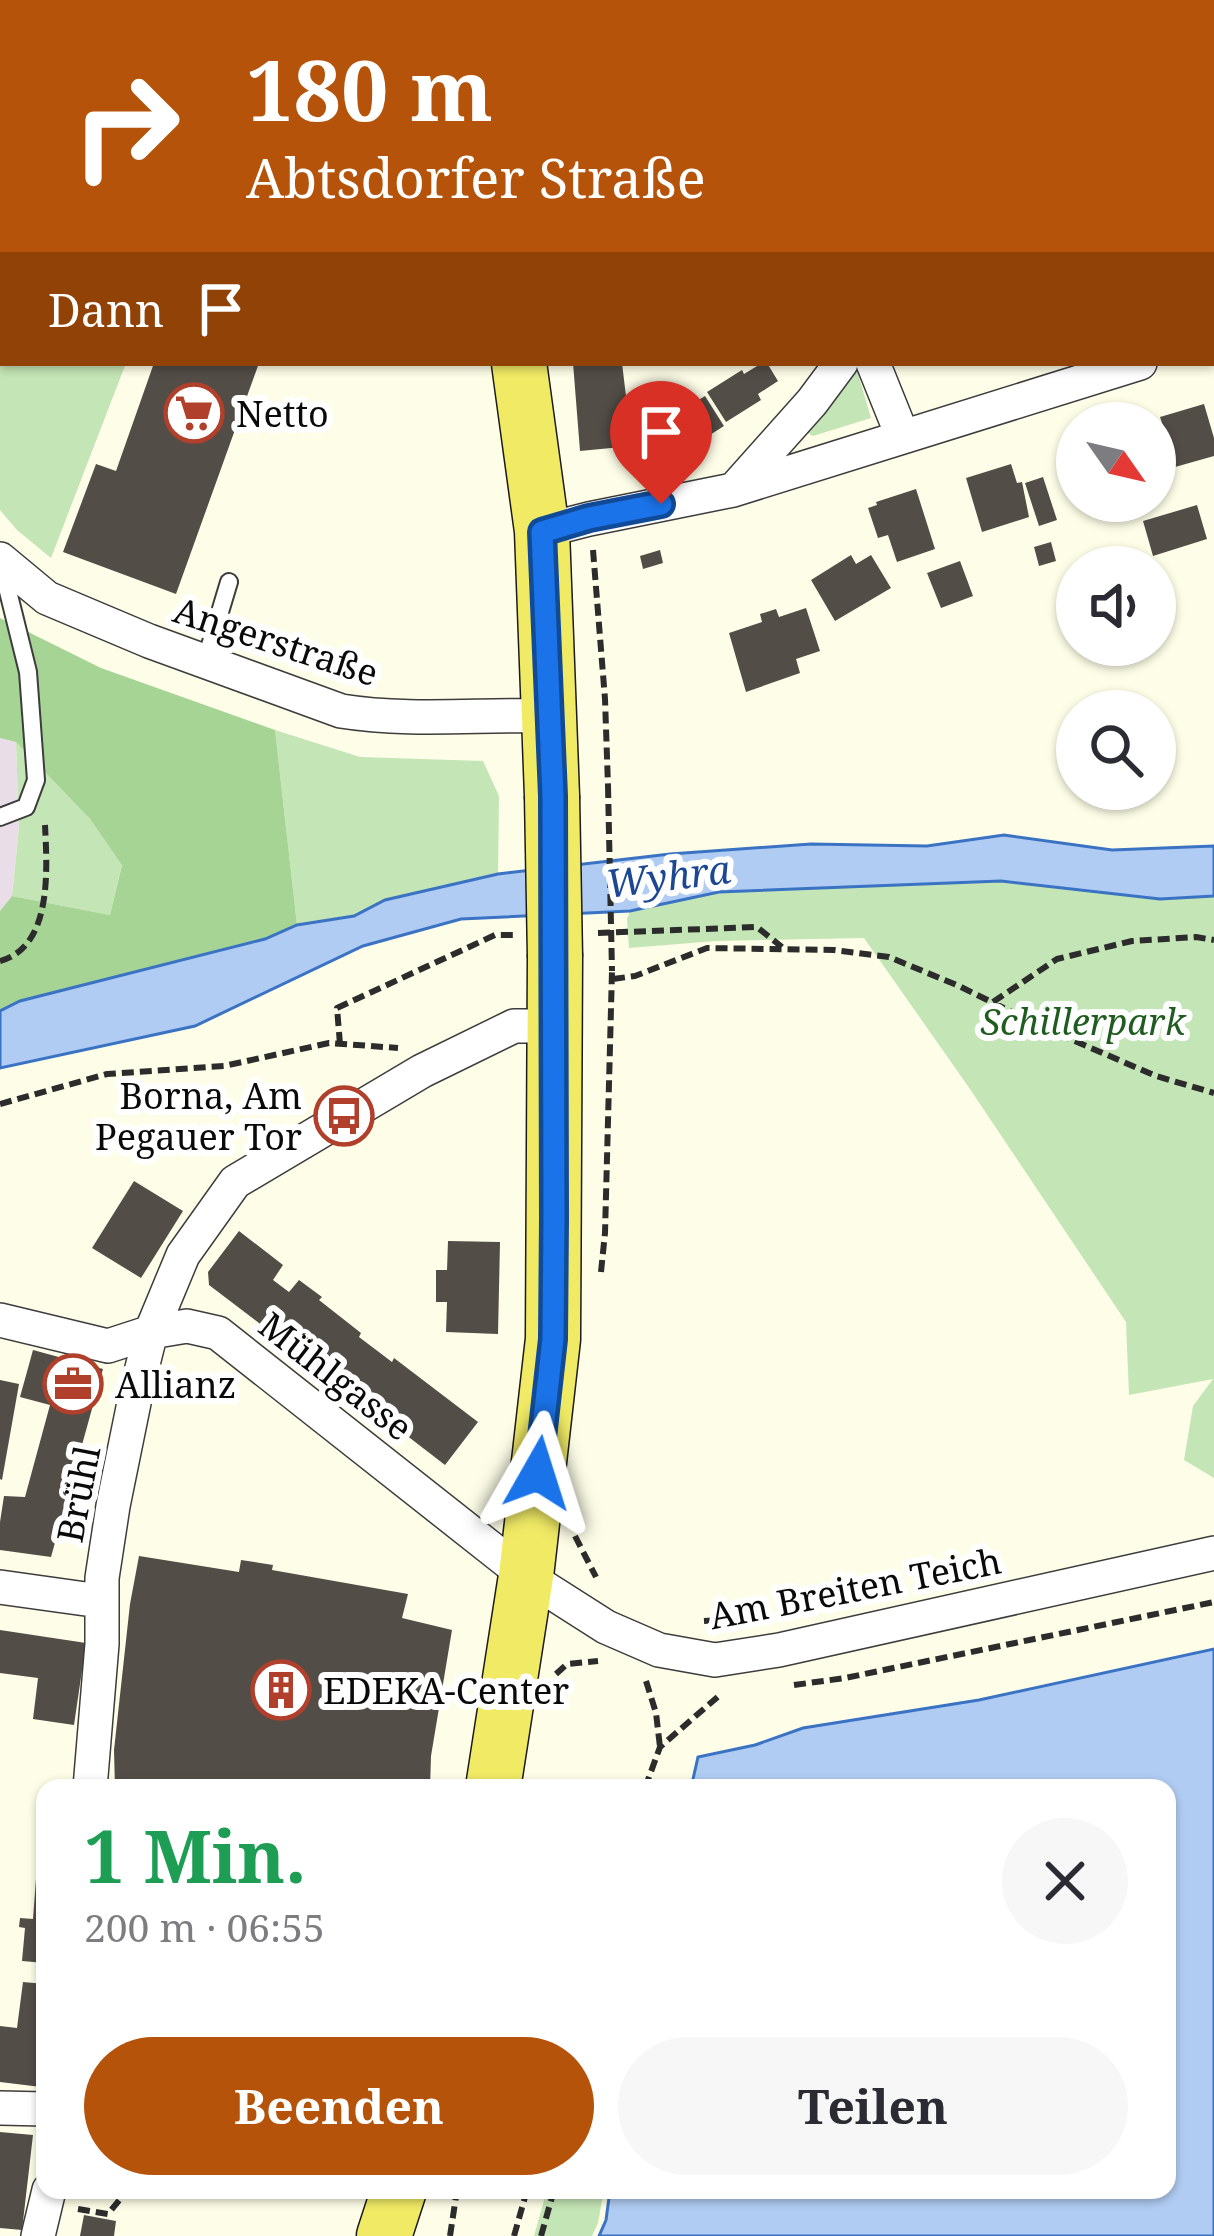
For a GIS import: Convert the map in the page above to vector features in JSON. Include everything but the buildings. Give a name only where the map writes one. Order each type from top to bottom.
[{"type":"main road","points":[[494,1779],[526,1576],[553,1339],[555,957],[549,716],[565,525],[520,366]]},
{"type":"main road","points":[[384,2236],[396,2199]]},
{"type":"street","points":[[733,490],[812,403],[839,366]]},
{"type":"street","points":[[874,366],[902,435]]},
{"type":"street","points":[[565,525],[733,490],[1130,366]]},
{"type":"street","name":"Angerstraße","points":[[0,560],[47,598],[341,711],[414,717],[549,716]]},
{"type":"street","name":"Brühl","points":[[92,1779],[102,1644],[100,1601],[113,1506],[151,1332],[183,1255],[235,1182],[422,1071],[514,1026],[553,1026]]},
{"type":"street","name":"Mühlgasse","points":[[0,1320],[108,1346],[187,1326],[218,1333],[526,1576]]},
{"type":"street","name":"Am Breiten Teich","points":[[526,1576],[606,1627],[659,1650],[716,1660],[1214,1553]]},
{"type":"street","points":[[0,1587],[100,1601]]},
{"type":"street","points":[[0,2108],[36,2109]]},
{"type":"lane","points":[[0,560],[28,673],[36,781],[26,807],[0,817]]},
{"type":"lane","points":[[205,662],[229,582]]},
{"type":"path","points":[[565,525],[598,598],[613,979],[635,976],[707,948],[834,950],[889,957],[1156,1076],[1214,1093]]},
{"type":"path","points":[[0,962],[13,958],[34,933],[43,900],[45,822],[36,781]]},
{"type":"path","points":[[640,932],[757,927],[784,949]]},
{"type":"path","points":[[0,1104],[107,1074],[224,1066],[340,1044],[337,1008],[495,935]]},
{"type":"path","points":[[992,1002],[1058,959],[1132,941],[1214,940]]},
{"type":"path","points":[[784,1686],[845,1678],[1214,1603]]},
{"type":"path","points":[[551,1679],[567,1664],[591,1660]]},
{"type":"path","points":[[645,1676],[660,1747],[648,1779]]},
{"type":"path","points":[[660,1747],[722,1694]]},
{"type":"path","points":[[44,2210],[108,2214],[120,2199]]},
{"type":"path","points":[[450,2236],[456,2199]]},
{"type":"path","points":[[514,2236],[524,2199]]},
{"type":"path","points":[[541,2236],[551,2199]]},
{"type":"shaded area","points":[[0,738],[16,742],[19,828],[12,896],[0,911]]},
{"type":"green space","points":[[0,366],[125,366],[51,558],[0,510]]},
{"type":"green space","points":[[853,367],[871,418],[813,436],[806,432]]},
{"type":"green space","points":[[0,618],[101,668],[275,730],[297,925],[266,939],[20,1001],[0,1011],[0,911],[12,896],[110,915],[122,865],[90,819],[16,742],[0,738]]},
{"type":"green space","points":[[275,730],[360,757],[483,761],[499,796],[498,874],[385,900],[354,916],[297,925]]},
{"type":"green space","points":[[16,742],[90,819],[122,864],[110,915],[12,896],[19,828]]},
{"type":"green space","name":"Schillerpark","points":[[1001,881],[1160,899],[1214,896],[1214,1478],[1184,1460],[1193,1406],[1213,1379],[1129,1395],[1126,1322],[864,938],[629,948],[630,911],[719,892]]},
{"type":"green space","points":[[544,2199],[602,2199],[592,2236],[534,2236]]},
{"type":"water","name":"Wyhra","points":[[1004,835],[1112,850],[1214,846],[1214,896],[1160,899],[1001,881],[719,892],[630,911],[461,919],[363,946],[195,1026],[0,1068],[0,1011],[20,1001],[265,939],[297,925],[354,916],[385,900],[498,874],[670,854],[811,844],[927,846]]},
{"type":"water","points":[[1214,1649],[1214,2236],[599,2236],[609,2199],[1176,2199],[1176,1779],[693,1779],[698,1757],[755,1745],[803,1728],[979,1700]]},
{"type":"place","name":"Netto","points":[[194,413]]},
{"type":"place","name":"Borna, Am Pegauer Tor","points":[[344,1116]]},
{"type":"place","name":"Allianz","points":[[73,1384]]},
{"type":"place","name":"EDEKA-Center","points":[[281,1690]]},
{"type":"route","points":[[538,1473],[553,1339],[554,1218],[553,796],[542,532],[661,504]]}]
